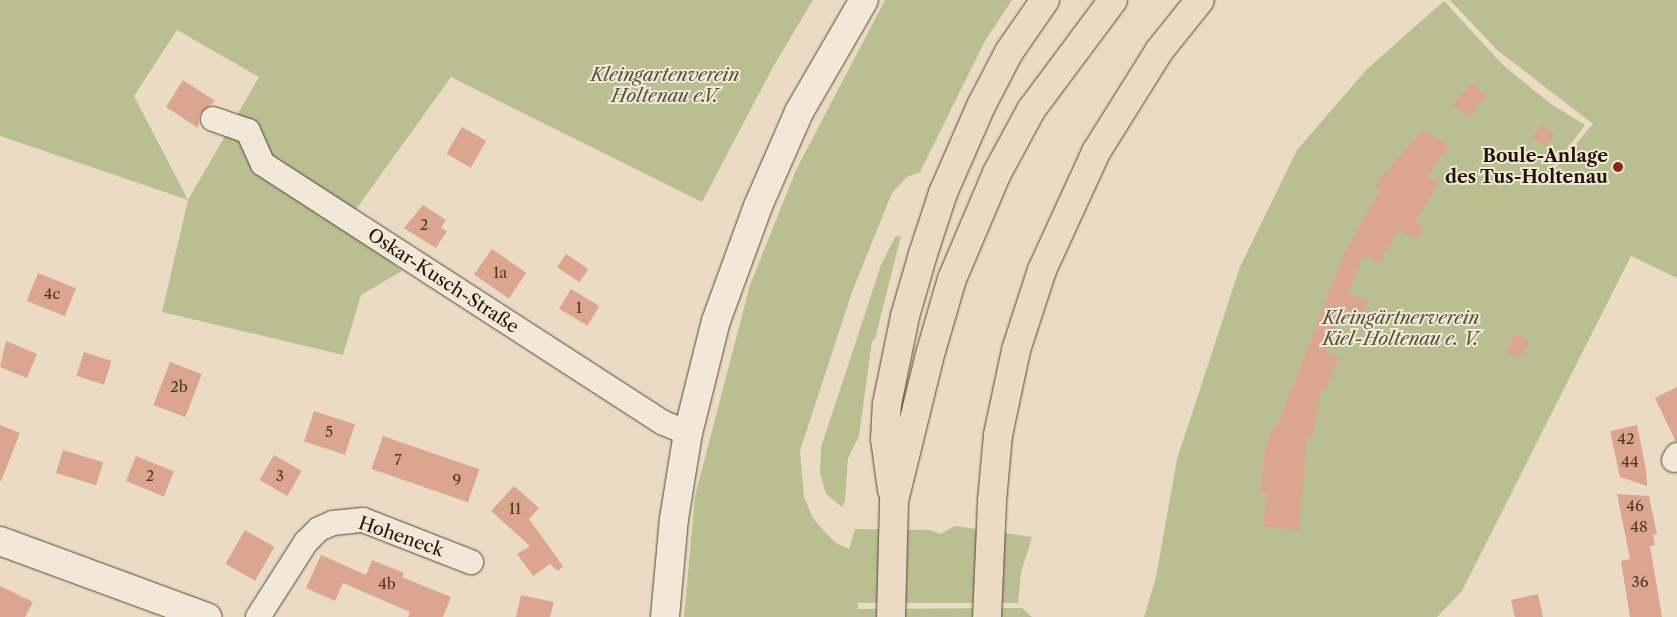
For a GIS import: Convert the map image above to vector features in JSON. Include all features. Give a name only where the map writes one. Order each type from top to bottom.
[{"type":"highway","points":[[890,617],[894,502],[885,439],[886,404],[904,316],[943,194],[981,106],[1010,52],[1045,0]]},
{"type":"highway","points":[[894,502],[928,358],[952,279],[996,173],[1032,110],[1113,0]]},
{"type":"highway","points":[[987,617],[992,501],[998,435],[1016,350],[1048,253],[1096,152],[1159,51],[1200,0]]},
{"type":"street","points":[[665,617],[674,519],[688,433],[716,322],[758,206],[800,112],[864,0]]},
{"type":"street","name":"Oskar-Kusch-Straße","points":[[213,119],[248,131],[263,164],[664,423],[688,433]]},
{"type":"street","name":"Hoheneck","points":[[258,617],[306,542],[319,529],[333,523],[362,520],[471,562]]},
{"type":"street","points":[[0,542],[207,617]]},
{"type":"green space","name":"Kleingartenverein Holtenau e.V.","points":[[0,0],[813,0],[773,67],[702,202],[451,77],[354,212],[353,231],[402,271],[361,295],[343,355],[162,312],[188,200],[0,136]],"holes":[[[177,30],[259,77],[188,200],[134,96]]]},
{"type":"green space","points":[[885,0],[1012,0],[985,41],[920,172],[907,177],[892,193],[852,292],[800,451],[804,497],[813,518],[825,532],[836,543],[849,549],[855,529],[930,530],[940,534],[955,526],[1032,537],[1021,573],[1018,603],[858,603],[858,609],[1022,608],[1032,617],[684,617],[695,496],[750,285],[796,170]]},
{"type":"green space","name":"Kleingärtnerverein Kiel-Holtenau e. V.","points":[[1450,0],[1677,0],[1677,278],[1631,256],[1462,591],[1437,617],[1144,617],[1156,577],[1177,459],[1240,267],[1297,150],[1367,69],[1444,1],[1504,66],[1551,104],[1585,125],[1533,194],[1593,124],[1497,50]]},
{"type":"green space","points":[[901,236],[875,339],[872,341],[859,436],[848,458],[845,501],[842,507],[826,494],[820,473],[821,447],[881,265],[895,237]]},
{"type":"building","points":[[183,80],[215,101],[200,114],[198,128],[166,107]]},
{"type":"building","points":[[1474,85],[1487,96],[1468,118],[1453,105],[1469,86]]},
{"type":"building","points":[[1541,125],[1555,135],[1546,147],[1532,137]]},
{"type":"building","points":[[462,127],[486,141],[471,168],[446,154]]},
{"type":"building","points":[[1423,129],[1449,147],[1427,176],[1439,183],[1416,221],[1425,227],[1417,240],[1399,230],[1379,264],[1364,255],[1348,293],[1368,301],[1362,317],[1344,309],[1326,352],[1339,357],[1325,392],[1321,390],[1313,439],[1308,438],[1299,531],[1263,526],[1267,494],[1260,493],[1265,450],[1273,426],[1277,427],[1344,254],[1381,189],[1375,185]]},
{"type":"building","points":[[423,205],[446,220],[441,228],[447,231],[436,248],[404,228]]},
{"type":"building","points":[[492,249],[526,273],[509,298],[474,274]]},
{"type":"building","points":[[566,254],[588,269],[579,282],[557,267]]},
{"type":"building","points":[[38,273],[76,288],[65,316],[27,301]]},
{"type":"building","points":[[571,289],[599,306],[587,326],[559,309]]},
{"type":"building","points":[[1515,334],[1529,341],[1520,359],[1506,352]]},
{"type":"building","points":[[6,341],[37,354],[27,378],[0,367]]},
{"type":"building","points":[[84,352],[112,361],[104,385],[76,376]]},
{"type":"building","points":[[170,362],[202,374],[185,417],[154,405]]},
{"type":"building","points":[[1677,387],[1677,441],[1676,442],[1655,398]]},
{"type":"building","points":[[314,411],[355,424],[345,455],[304,441]]},
{"type":"building","points":[[0,425],[20,433],[1,481],[0,481]]},
{"type":"building","points":[[1637,425],[1646,470],[1647,486],[1620,477],[1610,431]]},
{"type":"building","points":[[383,436],[479,469],[468,502],[372,469]]},
{"type":"building","points":[[63,450],[103,462],[96,485],[56,473]]},
{"type":"building","points":[[274,455],[302,471],[287,496],[260,480]]},
{"type":"building","points":[[136,456],[174,471],[164,496],[126,481]]},
{"type":"building","points":[[514,486],[539,508],[529,519],[563,566],[558,571],[550,564],[533,576],[517,554],[530,546],[491,511]]},
{"type":"building","points":[[1617,494],[1649,496],[1657,534],[1653,535],[1655,545],[1650,546],[1662,617],[1630,617],[1621,561],[1630,559]]},
{"type":"building","points":[[245,530],[274,547],[255,581],[226,564]]},
{"type":"building","points":[[321,555],[366,575],[372,560],[404,573],[402,577],[451,597],[443,617],[408,617],[410,612],[343,583],[335,601],[306,588]]},
{"type":"building","points":[[0,586],[33,602],[25,617],[0,617]]},
{"type":"building","points":[[1538,594],[1543,617],[1515,617],[1511,600]]},
{"type":"building","points":[[521,595],[554,602],[550,617],[516,617]]},
{"type":"place","name":"Boule-Anlage des Tus-Holtenau","points":[[1618,167]]}]
